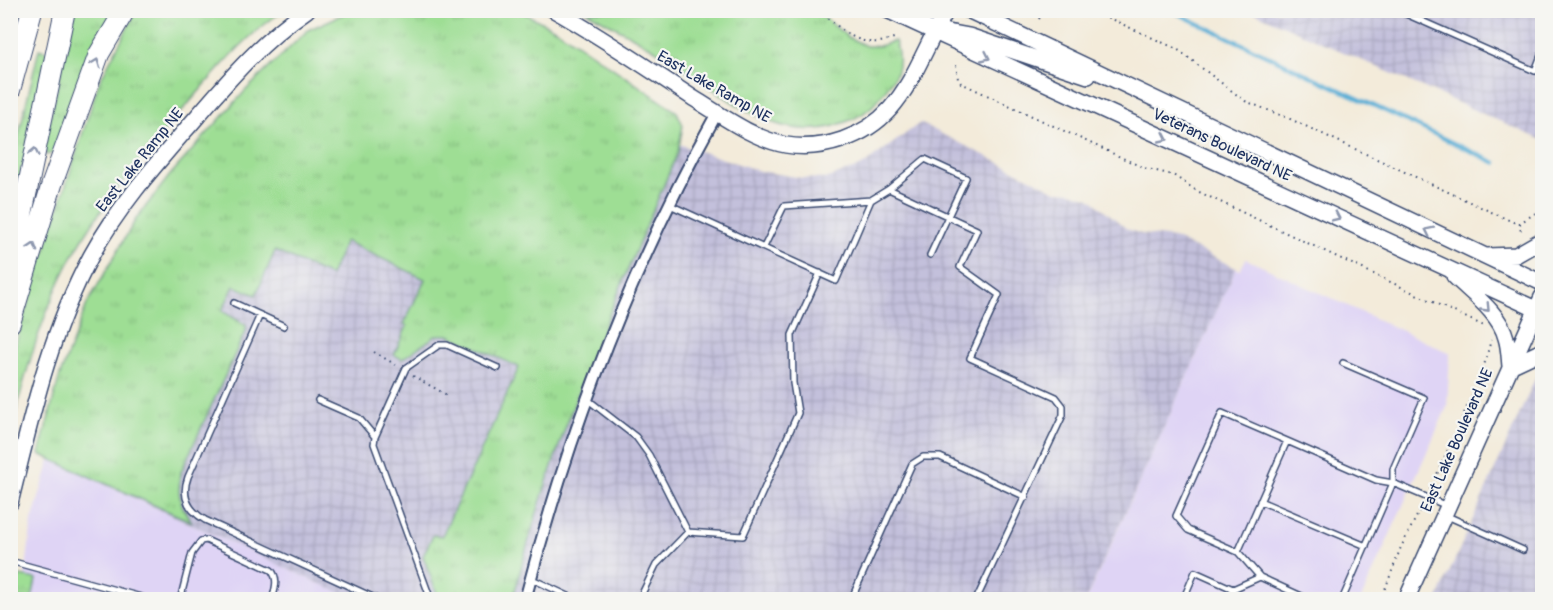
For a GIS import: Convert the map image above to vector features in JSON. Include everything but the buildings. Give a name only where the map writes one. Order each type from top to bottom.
[{"type":"highway","points":[[10,90],[32,10]]},
{"type":"highway","points":[[10,271],[65,10]]},
{"type":"highway","points":[[10,323],[52,184],[99,54],[125,10]]},
{"type":"main road","name":"East Lake Ramp NE","points":[[10,503],[52,341],[92,254],[132,194],[223,87],[271,36],[307,10]]},
{"type":"main road","name":"East Lake Ramp NE","points":[[554,10],[717,113],[756,134],[784,145],[807,147],[844,139],[872,125],[889,111],[908,83],[933,32],[947,10]]},
{"type":"main road","name":"Veterans Boulevard NE","points":[[887,10],[1444,267],[1541,306]]},
{"type":"main road","name":"Veterans Boulevard NE","points":[[968,10],[1481,256],[1542,283]]},
{"type":"main road","points":[[933,32],[954,31],[1150,97]]},
{"type":"main road","points":[[1481,256],[1516,255],[1542,240]]},
{"type":"main road","points":[[1444,267],[1492,312],[1506,337],[1510,366],[1542,351]]},
{"type":"main road","name":"East Lake Boulevard NE","points":[[1406,600],[1510,366],[1541,306]]},
{"type":"street","points":[[525,600],[558,478],[586,399],[669,204],[717,113]]},
{"type":"lane","points":[[1397,10],[1535,71],[1542,53]]},
{"type":"lane","points":[[764,247],[784,206],[871,200],[889,189],[925,159],[966,178],[930,255]]},
{"type":"lane","points":[[889,189],[977,230],[960,267],[999,295],[970,358],[1056,397],[1063,406],[1063,415],[976,600]]},
{"type":"lane","points":[[669,204],[836,280],[871,200]]},
{"type":"lane","points":[[688,531],[743,536],[798,413],[793,383],[792,335],[820,273]]},
{"type":"lane","points":[[234,303],[284,326]]},
{"type":"lane","points":[[260,315],[188,477],[185,498],[195,514],[205,520],[379,600]]},
{"type":"lane","points":[[431,600],[374,444],[375,437],[406,368],[439,345],[447,345],[498,368]]},
{"type":"lane","points":[[1342,600],[1393,483],[1393,469],[1424,398],[1343,363]]},
{"type":"lane","points":[[586,399],[636,436],[649,455],[688,531]]},
{"type":"lane","points":[[318,400],[359,418],[375,437]]},
{"type":"lane","points":[[1310,600],[1260,577],[1238,552],[1188,530],[1176,516],[1222,412],[1376,480],[1393,483],[1427,497],[1445,510],[1523,550]]},
{"type":"lane","points":[[1238,552],[1287,441]]},
{"type":"lane","points":[[851,600],[912,464],[923,457],[940,458],[1026,497]]},
{"type":"lane","points":[[1260,501],[1366,546]]},
{"type":"lane","points":[[639,600],[656,565],[688,531]]},
{"type":"lane","points":[[180,600],[192,553],[201,541],[206,540],[271,570],[275,575],[276,584],[272,600]]},
{"type":"lane","points":[[10,561],[153,599]]},
{"type":"lane","points":[[1183,600],[1195,572],[1233,589]]},
{"type":"lane","points":[[1228,600],[1233,589],[1260,577]]},
{"type":"lane","points":[[530,578],[577,600]]},
{"type":"path","points":[[819,10],[862,42],[878,44],[896,37]]},
{"type":"path","points":[[1039,19],[1043,10]]},
{"type":"path","points":[[1092,10],[1177,49],[1245,100],[1513,222],[1520,223],[1542,209]]},
{"type":"path","points":[[956,65],[958,79],[961,83],[1144,168],[1173,175],[1197,191],[1479,323],[1490,333],[1482,373],[1427,497],[1401,547],[1381,600]]},
{"type":"path","points":[[1520,223],[1521,242]]},
{"type":"shaded area","points":[[1251,11],[1542,11],[1542,140]]},
{"type":"shaded area","points":[[920,123],[1056,191],[1071,192],[1090,198],[1127,229],[1141,234],[1174,238],[1236,268],[1086,599],[353,599],[67,467],[102,332],[159,221],[657,137],[760,171],[802,178],[825,179],[862,166]]},
{"type":"shaded area","points":[[1246,259],[1450,353],[1447,407],[1361,599],[1086,600],[1236,268],[1240,270]]},
{"type":"shaded area","points":[[1539,370],[1542,371],[1542,599],[1437,600]]},
{"type":"shaded area","points":[[50,460],[353,599],[22,600],[32,521]]},
{"type":"green space","points":[[137,10],[283,11],[257,30],[233,53],[134,167],[85,235],[60,281],[40,330],[11,431],[11,360],[22,322],[99,82]]},
{"type":"green space","points":[[75,11],[116,11],[81,79],[55,152],[47,155],[44,150],[46,136]]},
{"type":"green space","points":[[350,11],[520,11],[557,30],[677,112],[683,125],[678,152],[608,317],[565,428],[528,541],[513,599],[439,599],[423,556],[433,535],[442,536],[519,367],[449,335],[437,335],[402,359],[394,355],[407,326],[404,324],[425,279],[345,241],[330,276],[275,251],[256,295],[234,286],[222,311],[246,325],[246,330],[181,472],[180,499],[192,522],[39,454],[59,378],[87,304],[136,219],[170,175],[245,91],[308,30]]},
{"type":"green space","points":[[586,11],[816,11],[848,37],[866,46],[879,46],[895,41],[899,59],[898,66],[889,86],[874,105],[861,114],[843,123],[820,129],[797,129],[776,124],[755,115],[654,49]]},
{"type":"green space","points":[[39,49],[48,52],[11,219],[11,167]]},
{"type":"green space","points":[[20,576],[36,579],[32,599],[11,599],[11,585]]},
{"type":"waterway","points":[[1170,10],[1496,163]]}]
